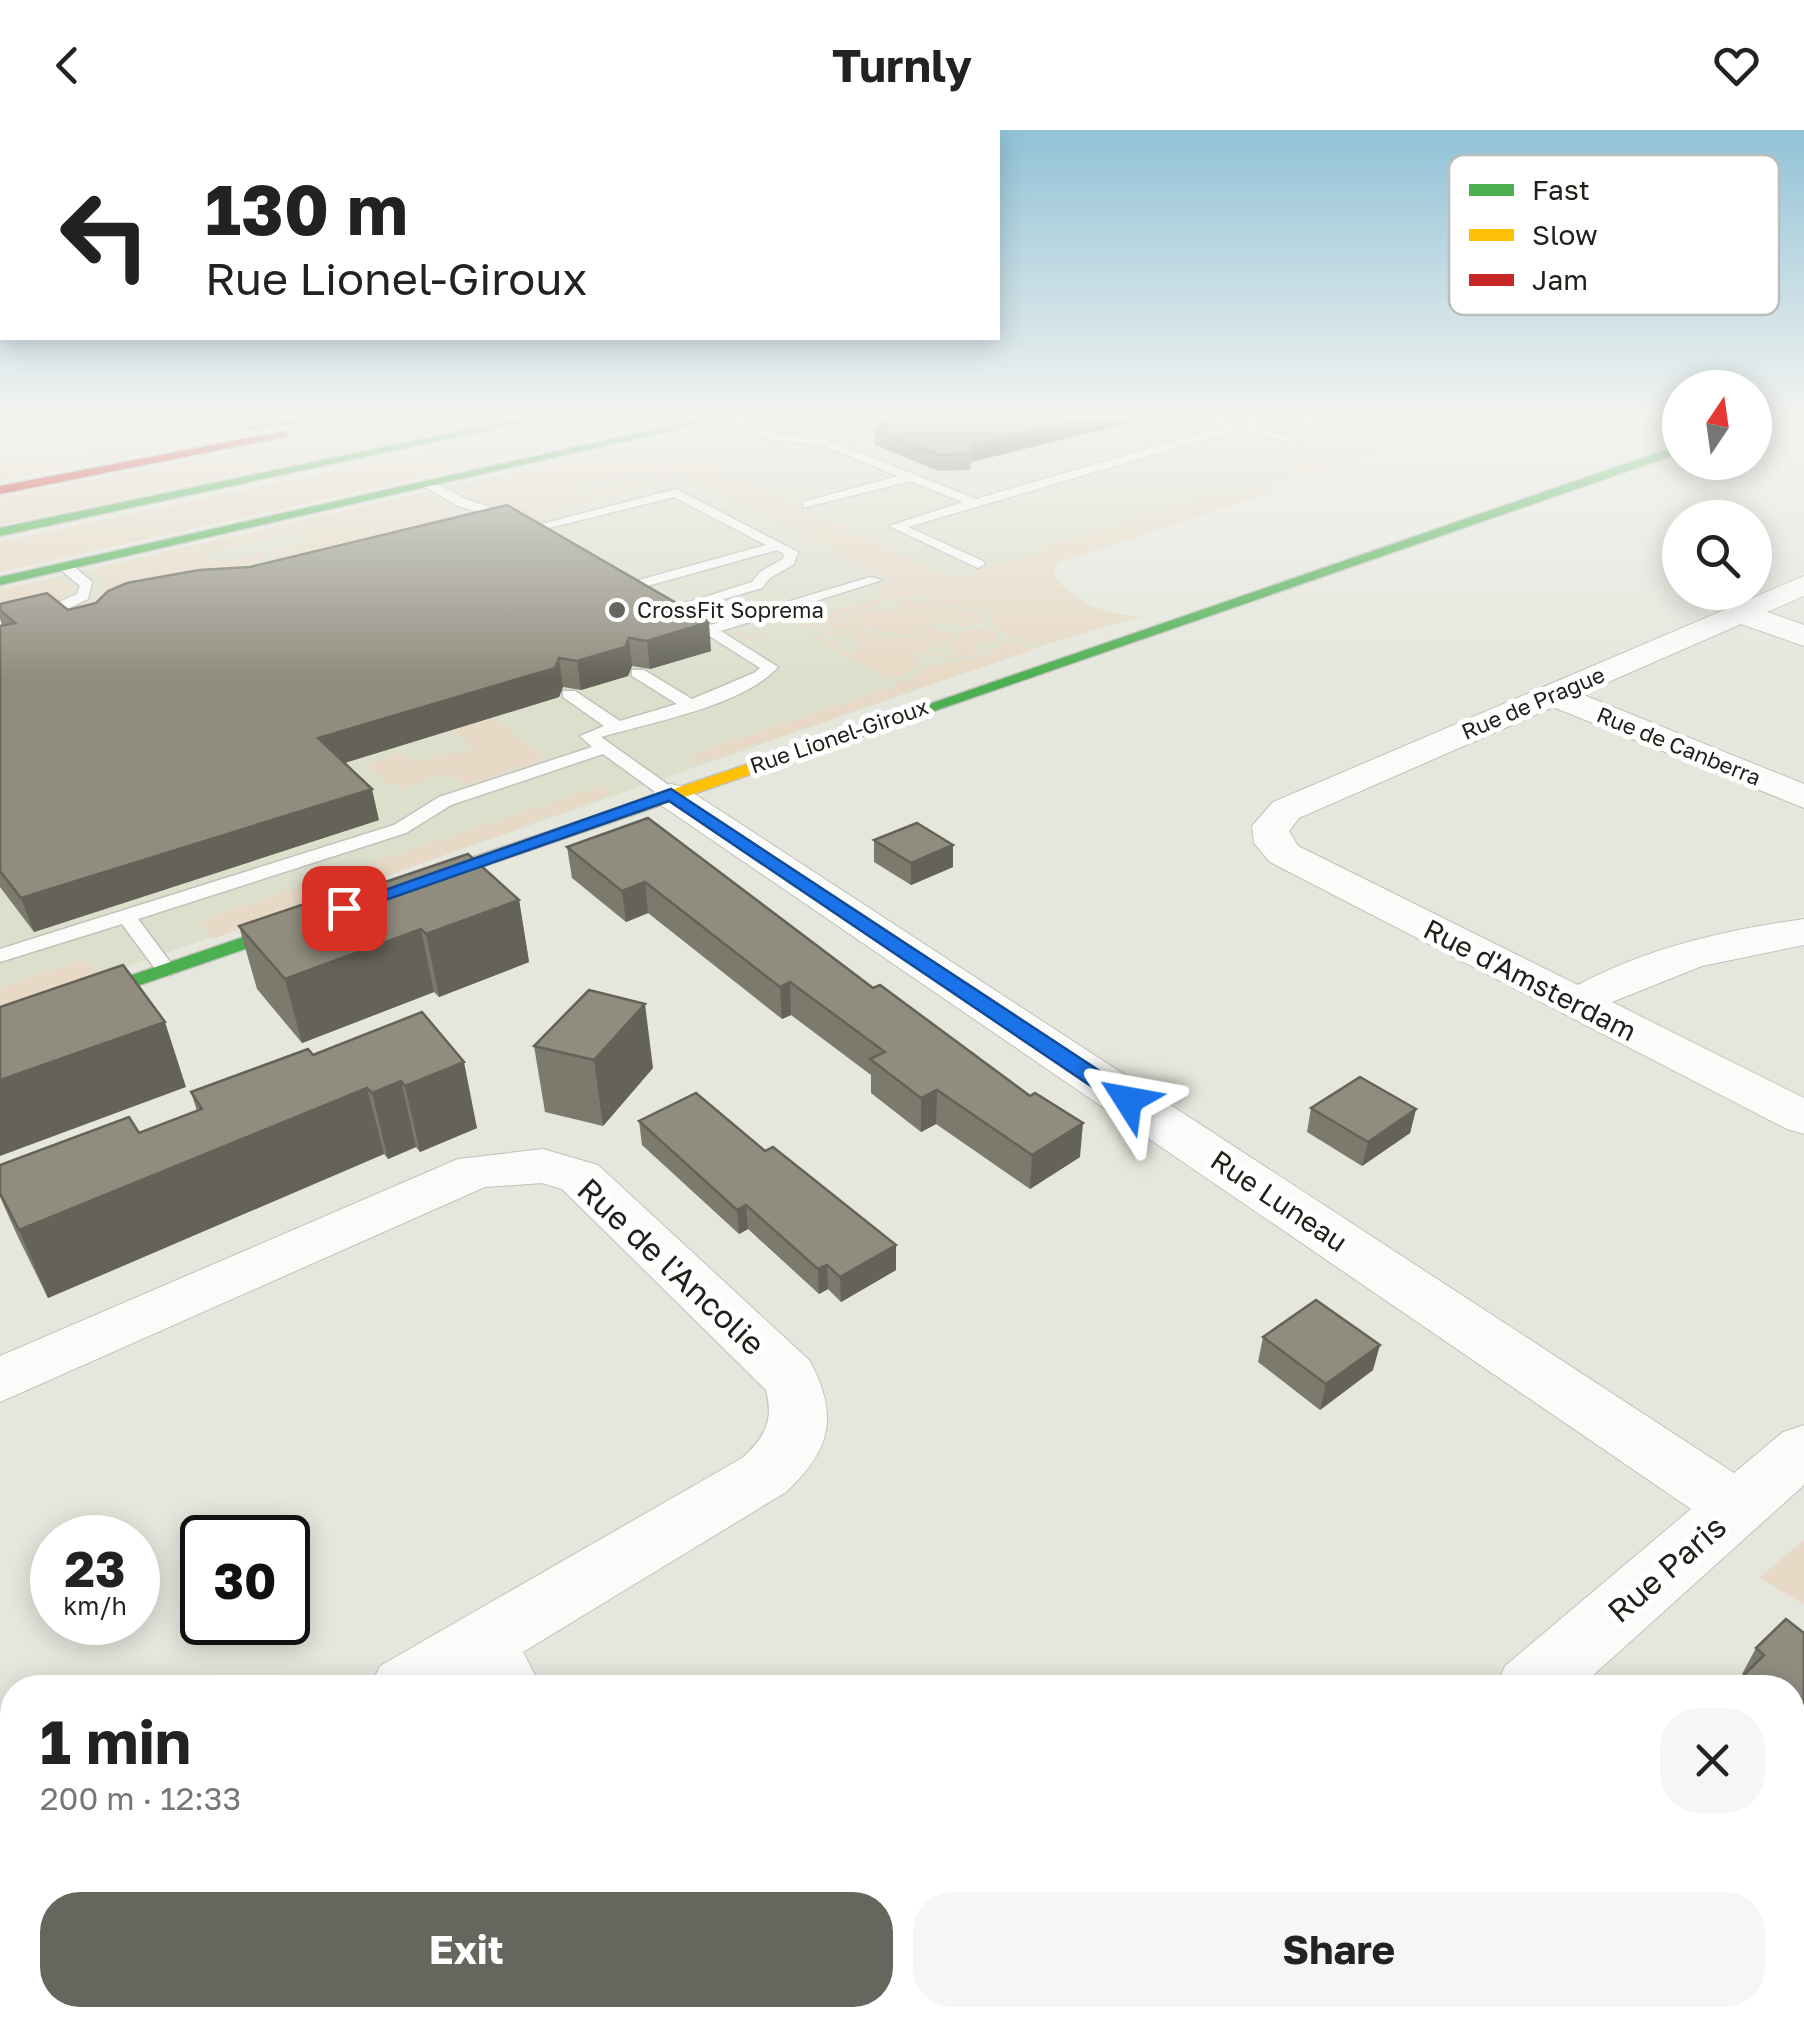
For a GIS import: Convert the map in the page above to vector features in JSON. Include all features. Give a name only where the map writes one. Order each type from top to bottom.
[{"type":"main road","points":[[0,532],[133,504]]},
{"type":"main road","points":[[0,581],[342,504]]},
{"type":"main road","name":"Rue Lionel-Giroux","points":[[373,898],[1523,504]]},
{"type":"main road","points":[[0,1028],[335,911]]},
{"type":"street","name":"Rue de Prague","points":[[1268,829],[1286,810],[1804,585]]},
{"type":"street","points":[[1740,613],[1804,636]]},
{"type":"street","name":"Rue de Canberra","points":[[1554,694],[1804,798]]},
{"type":"street","name":"Rue Luneau","points":[[671,794],[1738,1508]]},
{"type":"street","name":"Rue d'Amsterdam","points":[[1268,829],[1270,839],[1284,854],[1804,1118]]},
{"type":"street","points":[[1576,1004],[1639,972],[1743,941],[1804,932]]},
{"type":"street","name":"Rue de l'Ancolie","points":[[0,1380],[476,1171],[543,1166],[580,1177],[789,1376],[802,1408],[795,1442],[764,1475],[494,1665],[455,1675]]},
{"type":"street","name":"Rue Paris","points":[[1545,1675],[1804,1450]]},
{"type":"lane","points":[[463,504],[506,513],[549,537]]},
{"type":"lane","points":[[533,528],[630,504]]},
{"type":"lane","points":[[664,603],[758,585],[765,574],[782,567],[792,556],[780,545],[699,504]]},
{"type":"lane","points":[[808,505],[813,504]]},
{"type":"lane","points":[[974,504],[896,526],[978,564]]},
{"type":"lane","points":[[633,586],[780,545]]},
{"type":"lane","points":[[0,621],[62,606],[83,596],[88,585],[65,566]]},
{"type":"lane","points":[[616,576],[770,667],[754,682],[588,736],[671,794]]},
{"type":"lane","points":[[709,630],[874,580]]},
{"type":"lane","points":[[638,673],[689,704]]},
{"type":"lane","points":[[569,694],[617,726]]},
{"type":"lane","points":[[0,956],[400,829],[445,801],[605,748]]},
{"type":"lane","points":[[126,916],[166,970]]},
{"type":"shaded area","points":[[0,504],[102,504],[0,525]]},
{"type":"shaded area","points":[[179,504],[305,504],[0,572],[0,542]]},
{"type":"shaded area","points":[[376,504],[445,504],[455,509],[433,519],[426,527],[339,549],[278,556],[271,551],[308,541],[297,532],[207,554],[218,563],[259,554],[266,558],[227,576],[174,584],[152,580],[122,587],[125,590],[121,597],[126,599],[96,610],[70,609],[99,594],[104,584],[92,572],[99,567]]},
{"type":"shaded area","points":[[377,504],[1236,504],[972,586],[1070,636],[0,1011],[0,590]]},
{"type":"shaded area","points":[[575,504],[535,514],[540,521],[512,507]]},
{"type":"shaded area","points":[[736,504],[789,504],[838,526],[849,524],[846,529],[952,579],[1183,504],[1238,504],[1058,562],[1053,576],[1082,601],[1104,611],[1143,616],[1040,646],[1005,635],[991,624],[992,617],[984,610],[934,603],[930,596],[890,600],[867,609],[869,612],[840,615],[827,625],[793,628],[755,640],[731,634],[739,630],[753,638],[820,620],[819,617],[889,594],[877,588],[896,582]]},
{"type":"shaded area","points":[[61,578],[73,589],[49,604],[0,615],[0,590]]},
{"type":"shaded area","points":[[893,600],[973,611],[985,618],[968,627],[934,622],[935,626],[900,636],[865,627],[837,639],[825,633],[845,633],[842,629],[825,630],[839,619],[879,610],[896,612],[902,603]]},
{"type":"shaded area","points":[[989,627],[997,635],[997,643],[973,645],[978,654],[951,658],[927,654],[957,654],[946,647],[964,630]]},
{"type":"shaded area","points":[[933,628],[954,633],[941,646],[910,655],[917,659],[915,668],[890,680],[807,635],[818,635],[851,654],[863,645],[849,639],[863,632],[902,638]]},
{"type":"shaded area","points":[[1005,640],[1035,649],[697,764],[688,756],[896,686],[896,682],[909,681],[932,666],[984,656]]},
{"type":"shaded area","points":[[494,717],[544,759],[464,785],[449,773],[401,788],[397,783],[388,785],[365,765],[401,753],[412,762],[475,749],[453,729]]},
{"type":"shaded area","points":[[603,785],[615,793],[213,939],[200,921]]},
{"type":"shaded area","points":[[77,962],[88,963],[99,977],[0,1011],[0,988]]},
{"type":"shaded area","points":[[1804,1540],[1804,1604],[1759,1578]]},
{"type":"building","points":[[507,505],[709,622],[647,641],[629,638],[625,647],[577,661],[559,658],[555,668],[318,738],[372,789],[21,898],[0,871],[0,626],[15,623],[0,610],[0,604],[47,593],[68,610],[96,603],[108,591],[127,583],[199,570],[250,567]]},
{"type":"building","points":[[648,818],[873,988],[880,985],[1030,1096],[1035,1093],[1083,1123],[1032,1155],[937,1090],[921,1098],[870,1059],[885,1052],[790,982],[780,987],[645,882],[622,891],[567,847]]},
{"type":"building","points":[[917,823],[953,845],[911,863],[874,840]]},
{"type":"building","points":[[468,854],[519,900],[426,934],[421,929],[285,979],[239,926],[337,893],[341,897]]},
{"type":"building","points":[[123,965],[165,1022],[0,1080],[0,1007]]},
{"type":"building","points":[[589,990],[645,1004],[594,1060],[534,1046]]},
{"type":"building","points":[[422,1012],[464,1062],[405,1086],[401,1081],[372,1093],[367,1088],[19,1230],[0,1193],[0,1165],[129,1117],[139,1133],[202,1109],[191,1092],[308,1049],[313,1055]]},
{"type":"building","points":[[1360,1077],[1416,1109],[1368,1142],[1311,1108]]},
{"type":"building","points":[[696,1093],[765,1151],[773,1147],[896,1245],[840,1277],[827,1265],[818,1269],[746,1205],[737,1210],[639,1121]]},
{"type":"building","points":[[1316,1300],[1380,1345],[1326,1384],[1263,1337]]},
{"type":"building","points":[[1786,1619],[1804,1633],[1804,1675],[1744,1675],[1764,1655],[1756,1648]]},
{"type":"traffic: fast","points":[[0,532],[134,504]]},
{"type":"traffic: fast","points":[[0,581],[342,504]]},
{"type":"traffic: fast","points":[[801,751],[1521,504]]},
{"type":"traffic: fast","points":[[0,1027],[314,919]]},
{"type":"traffic: slow","points":[[404,887],[801,751]]},
{"type":"place","name":"CrossFit Soprema","points":[[617,610]]},
{"type":"route","points":[[344,908],[671,794],[1128,1100]]}]
